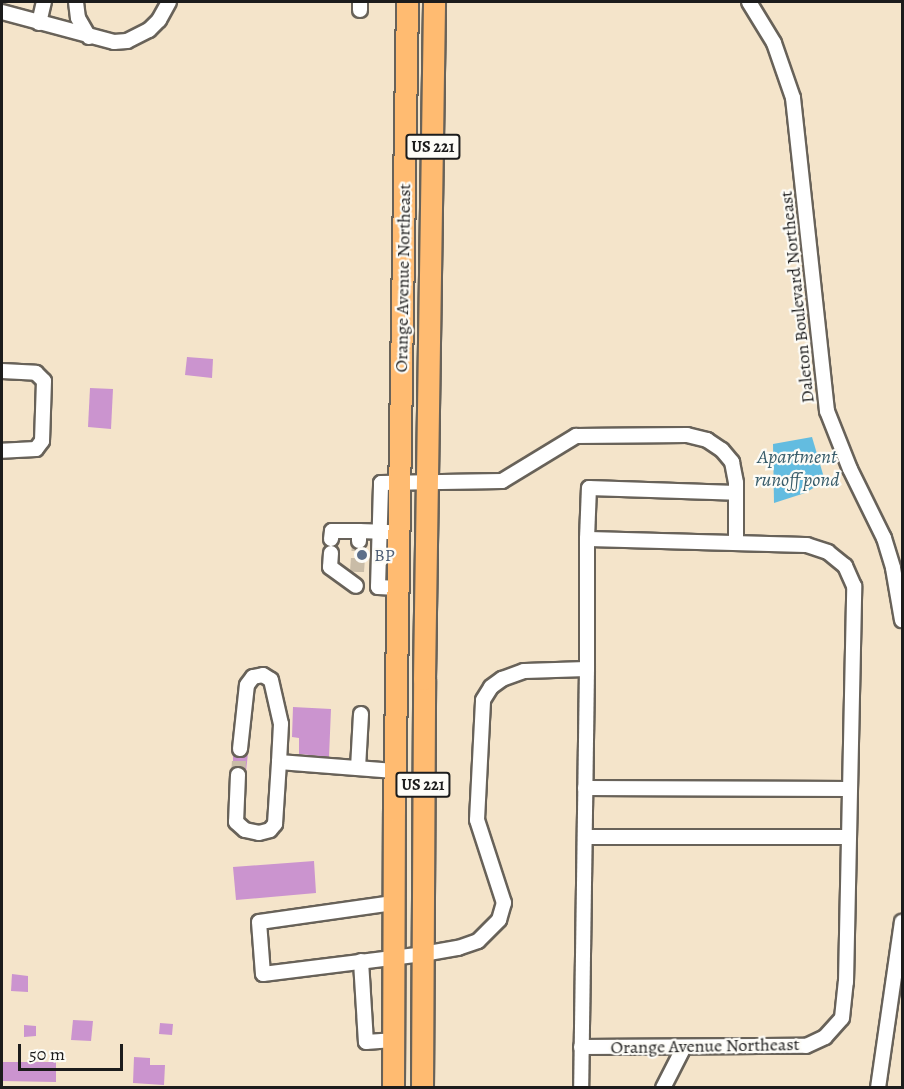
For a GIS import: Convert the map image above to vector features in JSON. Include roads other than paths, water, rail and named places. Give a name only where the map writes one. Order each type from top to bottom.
[{"type":"highway","name":"Orange Avenue Northeast","points":[[393,1088],[395,771],[388,588],[389,532],[400,483],[407,2]]},
{"type":"highway","name":"Orange Avenue Northeast","points":[[422,1088],[424,679],[434,2]]},
{"type":"street","points":[[39,23],[44,2]]},
{"type":"street","points":[[76,2],[78,18],[89,37]]},
{"type":"street","points":[[2,12],[114,42],[139,36],[159,20],[169,2]]},
{"type":"street","name":"Daleton Boulevard Northeast","points":[[749,2],[774,43],[794,98],[827,411],[845,459],[884,538],[893,568],[903,620]]},
{"type":"street","points":[[2,371],[36,373],[44,381],[42,441],[36,449],[2,451]]},
{"type":"street","points":[[400,483],[502,481],[576,436],[687,435],[707,440],[722,450],[732,462],[736,493],[736,542]]},
{"type":"street","points":[[580,1088],[587,669],[586,539],[589,488],[736,493]]},
{"type":"street","points":[[388,588],[356,586],[330,567],[332,531],[359,536],[389,532]]},
{"type":"street","name":"Orange Avenue Northeast","points":[[581,1047],[806,1046],[825,1037],[842,1018],[846,982],[854,586],[845,566],[828,552],[807,545],[586,539]]},
{"type":"street","points":[[356,586],[357,572]]},
{"type":"street","points":[[393,903],[259,922],[262,974],[423,954],[458,948],[478,941],[499,920],[504,903],[477,820],[483,700],[502,678],[524,671],[587,669]]},
{"type":"street","points":[[238,775],[236,822],[245,830],[259,833],[270,830],[275,824],[281,724],[270,680],[263,675],[253,677],[247,685],[240,749]]},
{"type":"street","points":[[358,768],[361,714]]},
{"type":"street","points":[[279,762],[395,771]]},
{"type":"street","points":[[585,788],[850,789]]},
{"type":"street","points":[[585,837],[849,837]]},
{"type":"street","points":[[878,1088],[903,922]]},
{"type":"street","points":[[361,961],[366,1041],[393,1040]]},
{"type":"street","points":[[663,1088],[684,1047]]},
{"type":"water","name":"Apartment runoff pond","points":[[812,437],[825,481],[805,493],[774,503],[773,444]]},
{"type":"tunnel","points":[[357,572],[359,541]]},
{"type":"tunnel","points":[[238,775],[240,749]]},
{"type":"place","name":"BP","points":[[362,555]]}]
